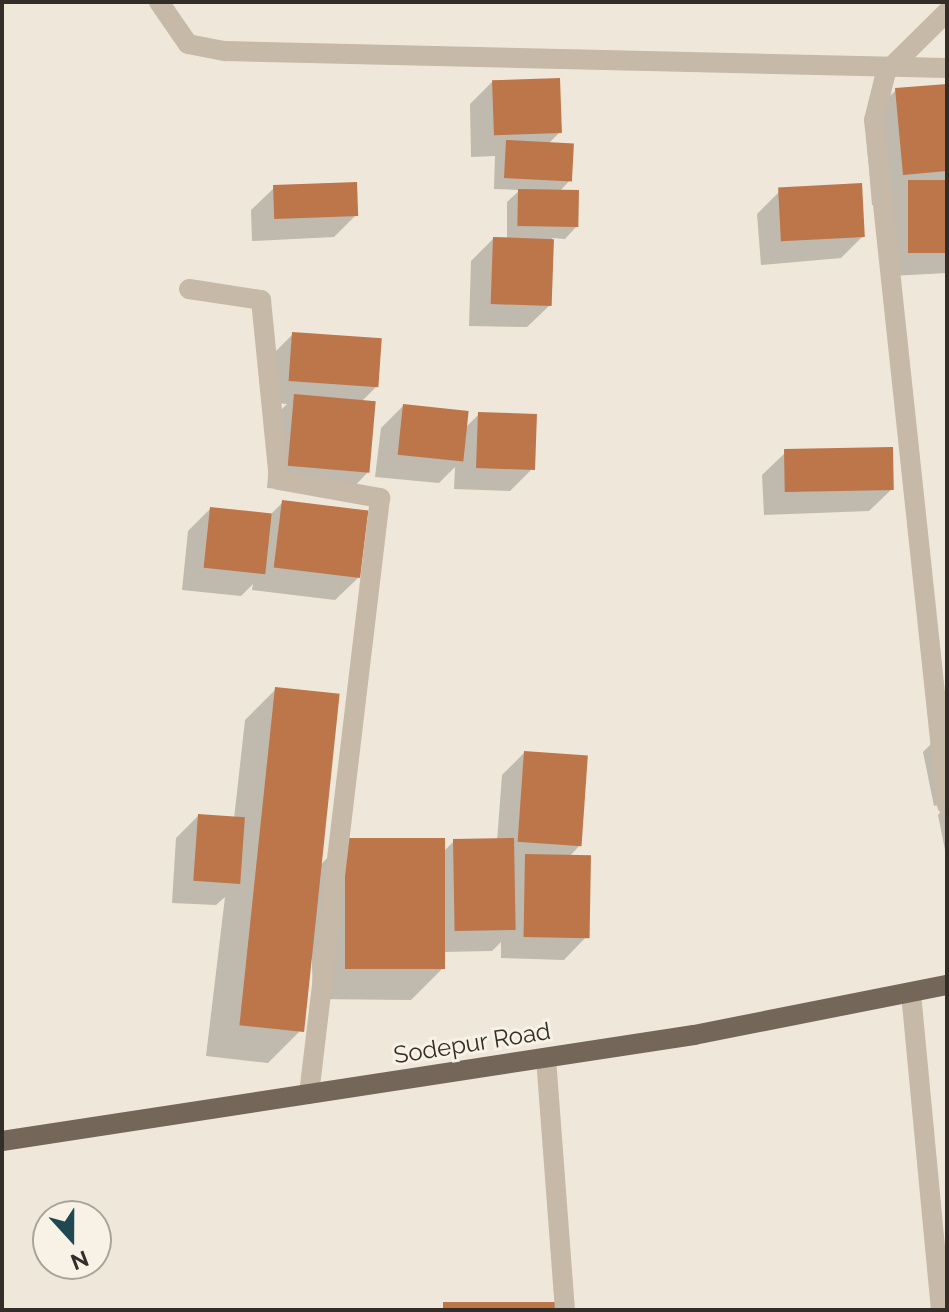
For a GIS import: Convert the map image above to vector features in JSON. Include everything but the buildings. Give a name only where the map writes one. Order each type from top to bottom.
[{"type":"main road","name":"Sodepur Road","points":[[2,1141],[546,1058],[947,985]]},
{"type":"street","points":[[159,2],[188,44],[225,51],[886,72],[947,68]]},
{"type":"street","points":[[947,12],[886,72],[874,120],[947,805]]},
{"type":"street","points":[[189,289],[261,300],[279,480],[380,498],[309,1094]]},
{"type":"street","points":[[911,993],[941,1310]]},
{"type":"street","points":[[546,1058],[565,1310]]}]
